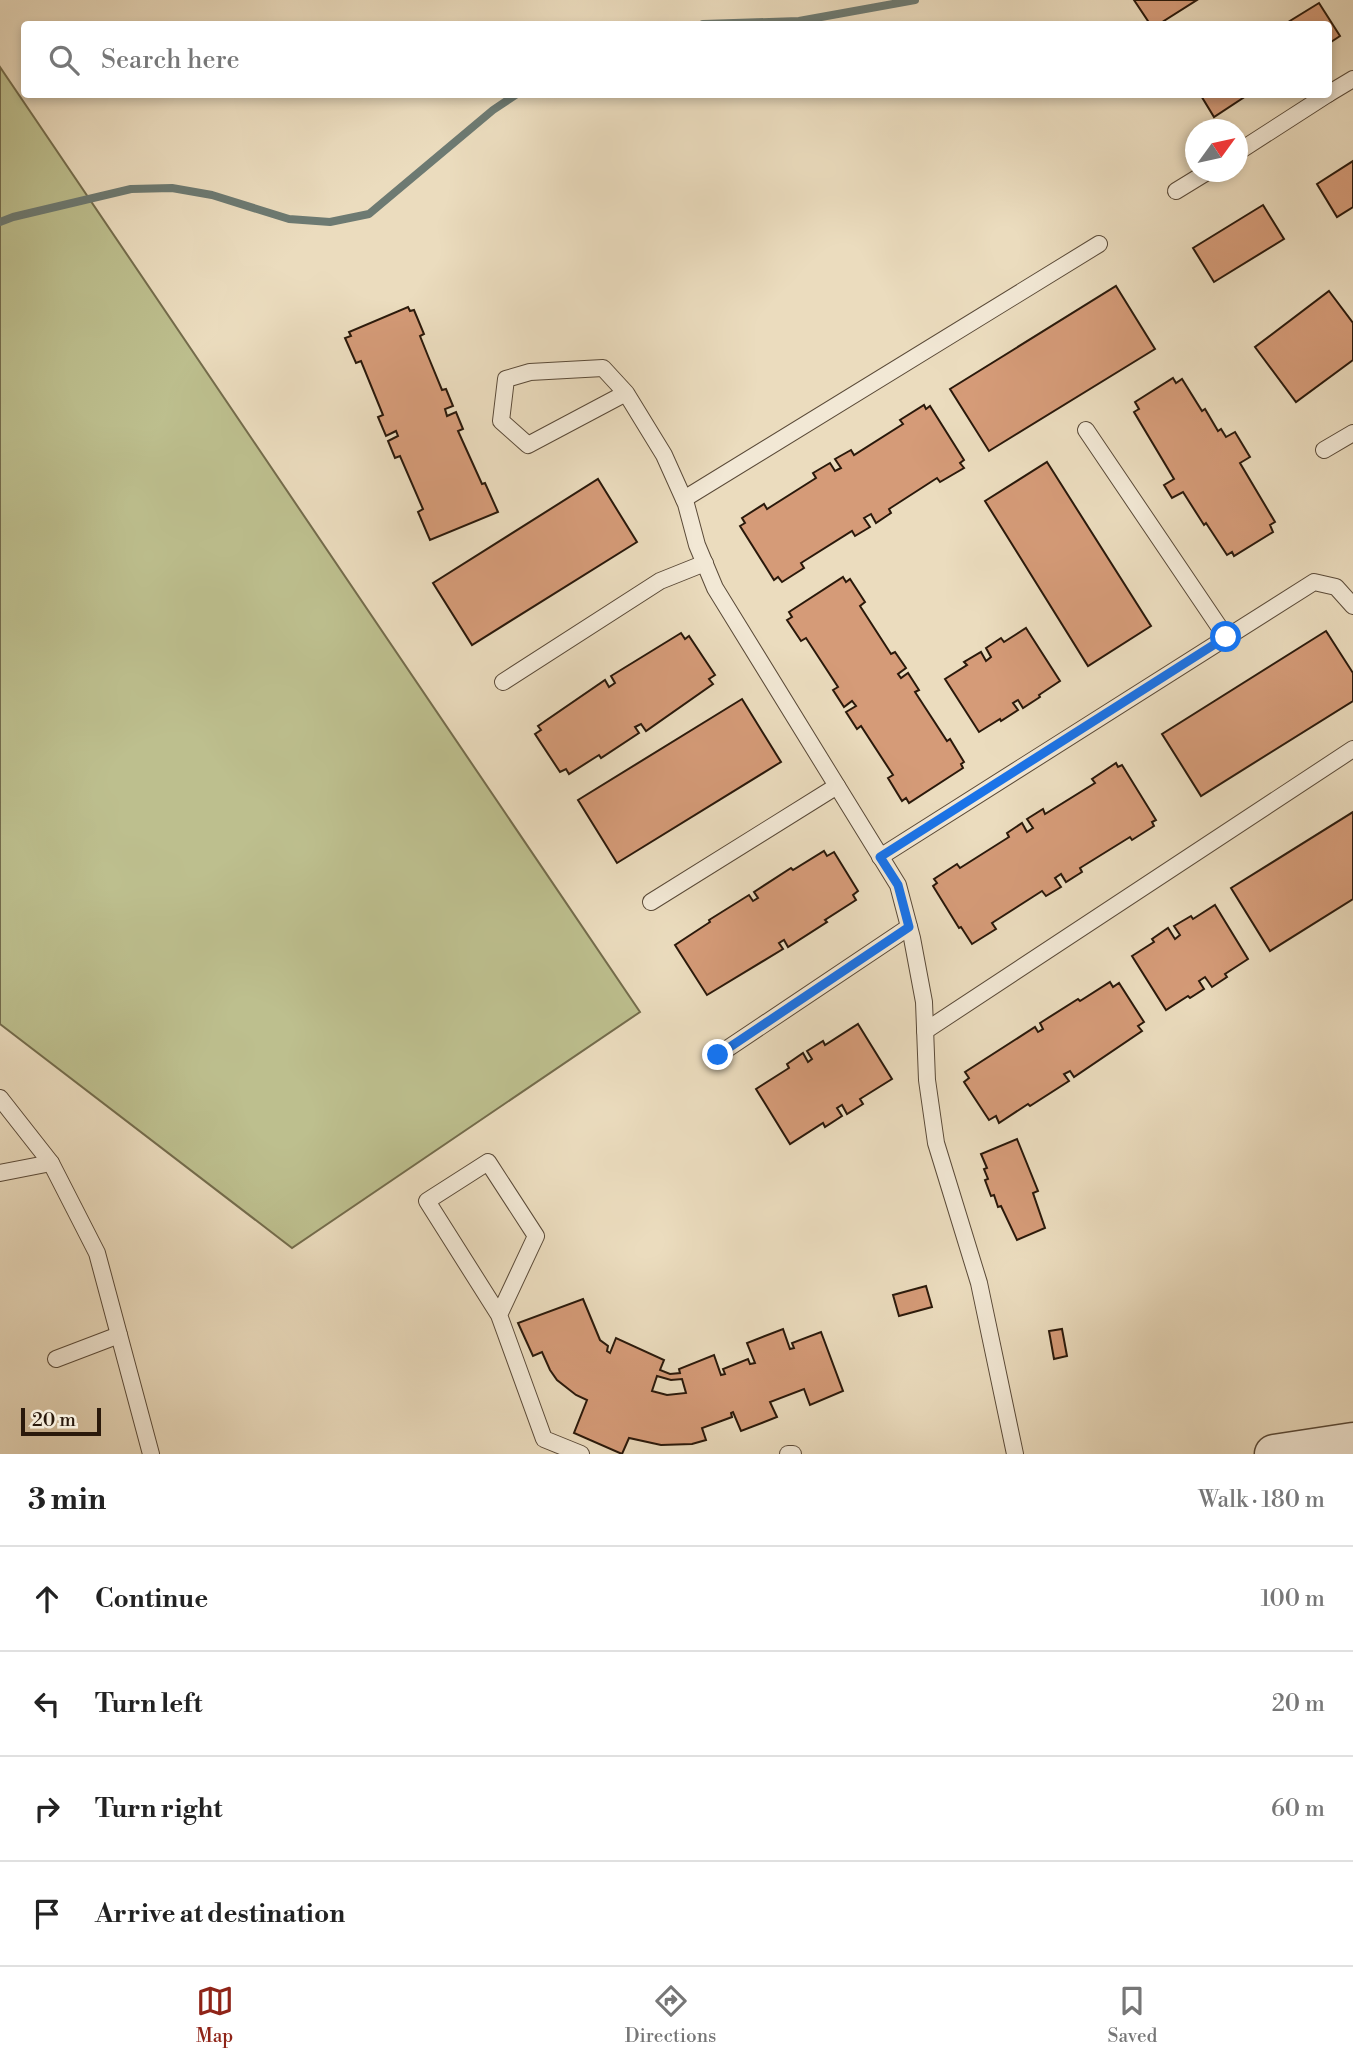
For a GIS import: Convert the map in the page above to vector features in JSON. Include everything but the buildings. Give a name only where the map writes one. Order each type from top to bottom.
[{"type":"street","points":[[1274,1454],[1353,1442]]},
{"type":"lane","points":[[1332,92],[1353,79]]},
{"type":"lane","points":[[1248,145],[1322,98]]},
{"type":"lane","points":[[1176,191],[1191,182]]},
{"type":"lane","points":[[684,499],[1099,244]]},
{"type":"lane","points":[[626,393],[528,445],[501,421],[506,379],[530,373],[603,368],[626,393],[664,455],[684,499],[697,545],[715,588],[898,885],[924,1003],[927,1080],[936,1143],[979,1283],[1015,1454]]},
{"type":"lane","points":[[1086,430],[1226,637]]},
{"type":"lane","points":[[1324,450],[1353,433]]},
{"type":"lane","points":[[503,682],[660,581],[705,563]]},
{"type":"lane","points":[[880,857],[1314,582],[1336,587],[1353,606]]},
{"type":"lane","points":[[925,1031],[1353,749]]},
{"type":"lane","points":[[651,902],[837,786]]},
{"type":"lane","points":[[718,1055],[909,927]]},
{"type":"lane","points":[[0,1098],[51,1163],[97,1253],[151,1454]]},
{"type":"lane","points":[[499,1315],[536,1236],[488,1162],[427,1201],[499,1315],[544,1439],[581,1454]]},
{"type":"lane","points":[[0,1173],[51,1163]]},
{"type":"lane","points":[[56,1359],[119,1335]]},
{"type":"green space","points":[[0,67],[640,1012],[292,1248],[0,1024]]},
{"type":"waterway","points":[[799,21],[915,0]]},
{"type":"waterway","points":[[0,222],[131,189],[172,188],[212,195],[289,219],[330,222],[369,214],[511,98]]},
{"type":"route","points":[[718,1055],[909,927],[898,885],[880,857],[1226,637]]}]
